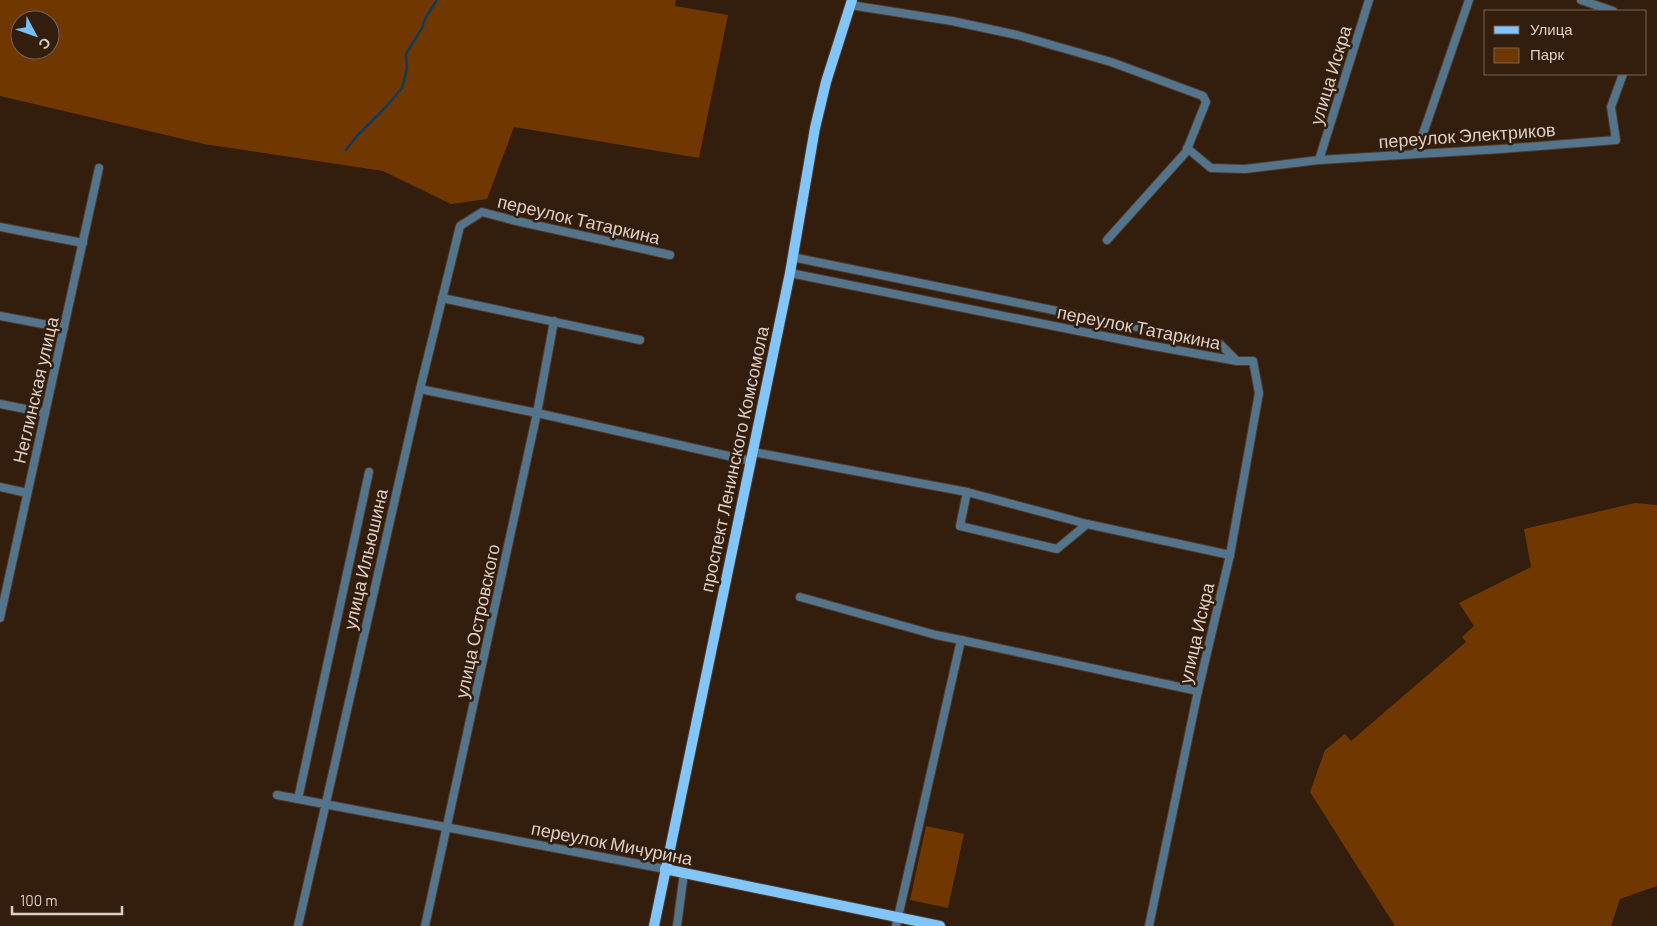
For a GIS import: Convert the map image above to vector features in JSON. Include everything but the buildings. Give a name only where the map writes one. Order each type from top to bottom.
[{"type":"main road","name":"проспект Ленинского Комсомола","points":[[654,926],[790,273],[815,128],[826,82],[851,2]]},
{"type":"main road","name":"переулок Мичурина","points":[[665,869],[897,922],[940,926]]},
{"type":"street","name":"улица Искра","points":[[1319,160],[1369,0]]},
{"type":"street","points":[[1416,154],[1469,0]]},
{"type":"street","points":[[1581,0],[1610,10]]},
{"type":"street","points":[[851,2],[1017,35],[1111,62],[1203,96],[1206,102],[1186,152],[1106,240]]},
{"type":"street","name":"переулок Электриков","points":[[1187,148],[1211,168],[1245,169],[1319,160],[1616,140],[1611,107],[1623,75]]},
{"type":"street","name":"Неглинская улица","points":[[0,618],[99,168]]},
{"type":"street","name":"переулок Татаркина","points":[[482,212],[670,255]]},
{"type":"street","name":"улица Ильюшина","points":[[298,926],[324,804],[420,389],[460,226],[482,212]]},
{"type":"street","points":[[0,227],[83,243]]},
{"type":"street","name":"переулок Татаркина","points":[[792,257],[1220,344],[1237,361]]},
{"type":"street","name":"переулок Татаркина","points":[[790,273],[1237,361]]},
{"type":"street","points":[[442,298],[640,340]]},
{"type":"street","points":[[0,316],[64,328]]},
{"type":"street","name":"улица Островского","points":[[425,926],[448,828],[537,413],[554,321]]},
{"type":"street","name":"улица Искра","points":[[1149,926],[1198,691],[1230,555],[1259,393],[1253,361],[1237,361]]},
{"type":"street","points":[[420,389],[752,457],[967,492],[1087,524],[1230,555]]},
{"type":"street","points":[[0,404],[45,413]]},
{"type":"street","points":[[298,799],[369,472]]},
{"type":"street","points":[[0,487],[27,493]]},
{"type":"street","points":[[967,492],[960,526],[1057,549],[1087,524]]},
{"type":"street","points":[[0,575],[9,577]]},
{"type":"street","points":[[800,597],[936,635],[1198,691]]},
{"type":"street","points":[[897,922],[961,640]]},
{"type":"street","name":"переулок Мичурина","points":[[277,795],[665,869]]},
{"type":"street","points":[[677,926],[684,873]]},
{"type":"green space","points":[[0,0],[676,0],[675,6],[728,15],[699,158],[514,127],[487,199],[451,204],[383,171],[204,144],[0,96]]},
{"type":"green space","points":[[1635,503],[1657,505],[1657,886],[1620,899],[1611,926],[1395,926],[1310,792],[1325,750],[1345,734],[1351,741],[1466,642],[1462,637],[1474,626],[1459,603],[1531,567],[1524,529]]},
{"type":"green space","points":[[926,826],[964,834],[948,908],[910,900]]},
{"type":"waterway","points":[[346,150],[402,88],[407,69],[406,54],[437,0]]}]
